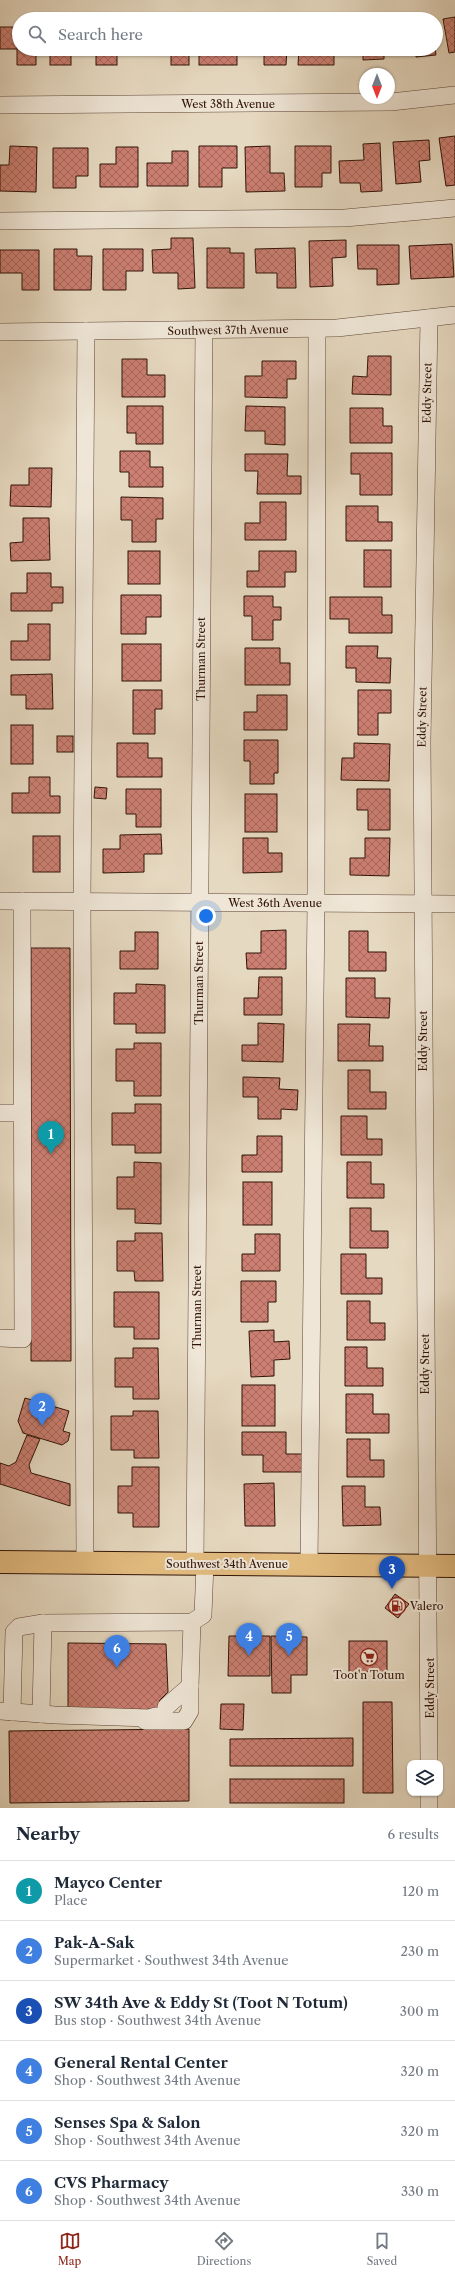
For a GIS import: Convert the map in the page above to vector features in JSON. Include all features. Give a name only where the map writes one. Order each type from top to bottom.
[{"type":"main road","name":"Southwest 34th Avenue","points":[[0,1562],[455,1566]]},
{"type":"street","name":"West 38th Avenue","points":[[0,106],[391,102],[455,95]]},
{"type":"street","points":[[0,221],[345,218],[455,208]]},
{"type":"street","name":"Southwest 37th Avenue","points":[[0,332],[317,329],[455,315]]},
{"type":"street","name":"Eddy Street","points":[[429,318],[422,741],[422,904],[426,1536],[428,1566],[430,1760]]},
{"type":"street","points":[[309,1564],[316,903],[317,329]]},
{"type":"street","name":"Thurman Street","points":[[192,1622],[203,1615],[200,1564],[200,902],[204,330]]},
{"type":"street","points":[[85,1563],[82,901],[86,331]]},
{"type":"street","name":"West 36th Avenue","points":[[0,901],[455,904]]},
{"type":"street","points":[[0,1338],[23,1339],[22,901]]},
{"type":"street","points":[[0,1113],[22,1113]]},
{"type":"street","points":[[192,1622],[190,1711],[184,1721],[151,1722],[133,1718],[6,1712],[14,1632],[19,1627],[42,1623],[192,1622]]},
{"type":"street","points":[[41,1714],[42,1623]]},
{"type":"street","points":[[133,1718],[161,1712],[190,1686]]},
{"type":"street","points":[[429,1808],[430,1796]]},
{"type":"building","points":[[455,17],[455,52],[449,53],[443,19]]},
{"type":"building","points":[[0,27],[12,27],[12,49],[0,49]]},
{"type":"building","points":[[17,56],[36,56],[36,65],[17,65]]},
{"type":"building","points":[[50,56],[71,56],[71,65],[50,65]]},
{"type":"building","points":[[96,56],[117,56],[117,65],[96,65]]},
{"type":"building","points":[[171,56],[189,56],[189,65],[171,65]]},
{"type":"building","points":[[199,56],[237,56],[237,65],[199,65]]},
{"type":"building","points":[[264,56],[287,56],[286,65],[264,65]]},
{"type":"building","points":[[299,56],[334,56],[334,65],[298,65]]},
{"type":"building","points":[[363,56],[384,56],[384,59],[363,60]]},
{"type":"building","points":[[455,136],[455,185],[446,186],[439,138]]},
{"type":"building","points":[[429,140],[430,160],[419,161],[421,182],[396,184],[393,142]]},
{"type":"building","points":[[380,143],[382,191],[361,192],[360,183],[340,183],[339,161],[364,160],[363,144]]},
{"type":"building","points":[[10,146],[37,147],[36,192],[0,191],[0,165],[9,165]]},
{"type":"building","points":[[199,146],[237,146],[237,168],[222,168],[222,187],[199,187]]},
{"type":"building","points":[[270,146],[270,173],[284,173],[285,191],[246,192],[245,147]]},
{"type":"building","points":[[295,146],[331,146],[331,173],[322,173],[322,187],[295,187]]},
{"type":"building","points":[[116,147],[138,147],[138,187],[100,187],[100,164],[116,164]]},
{"type":"building","points":[[53,148],[88,148],[88,176],[76,176],[76,188],[53,188]]},
{"type":"building","points":[[172,151],[188,151],[188,186],[147,186],[147,163],[172,163]]},
{"type":"building","points":[[171,238],[193,238],[195,288],[178,289],[178,273],[153,273],[152,250],[171,249]]},
{"type":"building","points":[[346,240],[346,257],[332,258],[333,286],[310,287],[309,241]]},
{"type":"building","points":[[452,244],[454,277],[411,279],[409,246]]},
{"type":"building","points":[[357,245],[399,245],[399,284],[377,285],[377,269],[358,269]]},
{"type":"building","points":[[207,248],[230,248],[230,253],[244,253],[244,288],[207,288]]},
{"type":"building","points":[[295,248],[296,288],[277,288],[277,273],[256,273],[255,249]]},
{"type":"building","points":[[54,249],[77,249],[77,256],[92,256],[91,290],[54,290]]},
{"type":"building","points":[[103,249],[143,249],[143,271],[126,271],[126,290],[103,290]]},
{"type":"building","points":[[0,250],[39,250],[39,290],[22,290],[22,273],[0,273]]},
{"type":"building","points":[[368,356],[391,356],[391,395],[352,394],[353,376],[367,377]]},
{"type":"building","points":[[122,359],[147,359],[147,375],[165,375],[165,397],[122,397]]},
{"type":"building","points":[[262,361],[296,361],[296,379],[287,379],[287,398],[245,397],[245,376],[262,376]]},
{"type":"building","points":[[127,406],[163,406],[163,444],[136,444],[136,433],[127,433]]},
{"type":"building","points":[[246,406],[285,407],[285,445],[265,444],[265,431],[245,431]]},
{"type":"building","points":[[350,408],[383,408],[383,426],[392,426],[392,443],[350,443]]},
{"type":"building","points":[[120,451],[150,451],[150,467],[163,467],[163,487],[129,487],[129,472],[120,472]]},
{"type":"building","points":[[351,453],[392,453],[392,495],[360,495],[360,474],[351,474]]},
{"type":"building","points":[[245,454],[288,454],[287,476],[301,476],[301,494],[257,494],[258,471],[245,471]]},
{"type":"building","points":[[29,468],[52,468],[51,507],[10,506],[11,485],[29,485]]},
{"type":"building","points":[[121,497],[163,498],[163,519],[156,519],[156,542],[132,542],[132,520],[121,520]]},
{"type":"building","points":[[260,502],[286,502],[286,540],[245,540],[245,523],[260,523]]},
{"type":"building","points":[[346,506],[378,506],[378,522],[392,522],[392,541],[346,541]]},
{"type":"building","points":[[23,518],[49,518],[50,560],[11,561],[10,543],[23,542]]},
{"type":"building","points":[[364,550],[391,550],[391,587],[364,587]]},
{"type":"building","points":[[128,551],[160,551],[160,584],[128,584]]},
{"type":"building","points":[[259,551],[296,551],[296,572],[285,572],[285,587],[247,587],[247,571],[259,571]]},
{"type":"building","points":[[27,573],[51,573],[51,587],[63,587],[63,603],[52,603],[52,611],[11,611],[11,593],[27,593]]},
{"type":"building","points":[[121,595],[161,595],[161,617],[146,617],[146,634],[121,634]]},
{"type":"building","points":[[244,596],[273,596],[273,607],[281,607],[281,620],[273,620],[273,640],[252,640],[252,616],[244,616]]},
{"type":"building","points":[[330,597],[382,597],[382,615],[392,615],[392,633],[349,633],[349,619],[330,619]]},
{"type":"building","points":[[28,624],[50,624],[50,660],[11,660],[11,641],[28,641]]},
{"type":"building","points":[[122,644],[161,644],[161,681],[122,681]]},
{"type":"building","points":[[346,646],[378,646],[377,658],[391,658],[390,683],[356,682],[356,668],[346,668]]},
{"type":"building","points":[[245,648],[280,648],[280,663],[290,663],[290,685],[245,685]]},
{"type":"building","points":[[52,674],[53,709],[26,709],[26,695],[11,695],[11,675]]},
{"type":"building","points":[[133,690],[162,690],[162,709],[155,709],[155,734],[133,734]]},
{"type":"building","points":[[358,690],[391,690],[391,713],[378,713],[378,735],[358,735]]},
{"type":"building","points":[[257,695],[287,695],[287,730],[244,730],[244,712],[257,712]]},
{"type":"building","points":[[11,725],[33,725],[33,764],[11,764]]},
{"type":"building","points":[[57,736],[73,736],[73,752],[57,752]]},
{"type":"building","points":[[244,740],[278,740],[278,773],[274,773],[274,784],[250,784],[250,761],[244,761]]},
{"type":"building","points":[[117,743],[148,743],[148,758],[162,758],[162,777],[117,777]]},
{"type":"building","points":[[354,743],[390,744],[389,781],[341,780],[342,758],[354,758]]},
{"type":"building","points":[[29,777],[50,777],[50,796],[60,796],[60,813],[12,813],[12,793],[29,793]]},
{"type":"building","points":[[95,787],[107,788],[106,799],[94,798]]},
{"type":"building","points":[[126,789],[161,789],[161,827],[136,827],[136,814],[126,814]]},
{"type":"building","points":[[357,789],[390,789],[390,830],[368,830],[368,810],[357,810]]},
{"type":"building","points":[[245,794],[277,794],[277,832],[245,832]]},
{"type":"building","points":[[161,834],[162,854],[144,854],[144,872],[103,873],[103,849],[120,849],[120,835]]},
{"type":"building","points":[[33,836],[60,836],[60,872],[33,872]]},
{"type":"building","points":[[243,838],[268,838],[268,853],[282,853],[282,872],[243,873]]},
{"type":"building","points":[[365,838],[390,838],[389,876],[350,875],[350,858],[365,858]]},
{"type":"building","points":[[286,930],[286,969],[247,969],[246,953],[261,953],[261,931]]},
{"type":"building","points":[[349,931],[368,931],[368,952],[386,952],[386,971],[349,971]]},
{"type":"building","points":[[135,932],[158,932],[158,969],[120,969],[120,951],[135,951]]},
{"type":"building","points":[[31,948],[70,948],[71,1361],[31,1361]]},
{"type":"building","points":[[259,977],[282,977],[282,1015],[244,1015],[244,998],[258,998]]},
{"type":"building","points":[[346,978],[375,978],[375,998],[390,998],[389,1018],[346,1017]]},
{"type":"building","points":[[136,984],[165,985],[165,1033],[136,1033],[136,1024],[114,1024],[114,993],[136,993]]},
{"type":"building","points":[[258,1023],[284,1024],[283,1062],[242,1061],[242,1045],[258,1045]]},
{"type":"building","points":[[338,1024],[370,1024],[369,1046],[383,1046],[383,1061],[338,1061]]},
{"type":"building","points":[[134,1043],[161,1043],[161,1096],[134,1096],[134,1081],[116,1081],[116,1049],[134,1049]]},
{"type":"building","points":[[348,1070],[370,1070],[370,1092],[386,1092],[386,1109],[348,1109]]},
{"type":"building","points":[[243,1077],[280,1078],[279,1089],[298,1090],[297,1110],[281,1109],[281,1119],[258,1119],[258,1097],[243,1097]]},
{"type":"building","points":[[135,1104],[161,1104],[161,1153],[135,1153],[135,1145],[112,1145],[112,1113],[135,1113]]},
{"type":"building","points":[[341,1116],[367,1116],[367,1139],[382,1139],[382,1155],[341,1155]]},
{"type":"building","points":[[257,1136],[282,1136],[282,1172],[242,1172],[242,1155],[257,1155]]},
{"type":"building","points":[[134,1162],[161,1163],[161,1224],[135,1223],[135,1209],[117,1209],[117,1177],[134,1177]]},
{"type":"building","points":[[347,1162],[371,1162],[371,1184],[384,1184],[384,1198],[347,1198]]},
{"type":"building","points":[[243,1182],[272,1182],[272,1225],[243,1225]]},
{"type":"building","points":[[350,1208],[371,1208],[371,1231],[388,1231],[388,1248],[350,1248]]},
{"type":"building","points":[[135,1233],[162,1233],[163,1281],[135,1281],[134,1271],[117,1271],[117,1241],[135,1241]]},
{"type":"building","points":[[255,1234],[280,1234],[280,1271],[242,1271],[242,1254],[255,1254]]},
{"type":"building","points":[[341,1254],[366,1254],[366,1278],[382,1278],[382,1294],[341,1294]]},
{"type":"building","points":[[241,1281],[276,1281],[276,1302],[268,1302],[268,1322],[241,1322]]},
{"type":"building","points":[[114,1292],[159,1292],[159,1339],[134,1339],[134,1327],[114,1327]]},
{"type":"building","points":[[347,1301],[370,1301],[370,1323],[385,1323],[385,1340],[347,1340]]},
{"type":"building","points":[[274,1330],[274,1342],[289,1341],[290,1359],[274,1360],[274,1376],[251,1377],[249,1331]]},
{"type":"building","points":[[345,1347],[367,1347],[367,1368],[383,1368],[383,1386],[345,1386]]},
{"type":"building","points":[[133,1348],[158,1348],[159,1399],[133,1399],[133,1387],[115,1387],[115,1358],[133,1358]]},
{"type":"building","points":[[242,1385],[275,1385],[275,1426],[242,1426]]},
{"type":"building","points":[[346,1394],[373,1394],[373,1414],[389,1414],[389,1433],[346,1433]]},
{"type":"building","points":[[25,1398],[69,1411],[63,1431],[70,1433],[68,1441],[62,1445],[23,1433],[18,1421]]},
{"type":"building","points":[[133,1411],[158,1411],[159,1458],[134,1458],[134,1450],[111,1450],[111,1416],[133,1416]]},
{"type":"building","points":[[242,1432],[286,1432],[286,1454],[304,1454],[304,1472],[263,1472],[263,1455],[242,1455]]},
{"type":"building","points":[[27,1435],[40,1439],[29,1465],[31,1473],[70,1484],[70,1506],[0,1484],[0,1463],[9,1466],[16,1462]]},
{"type":"building","points":[[347,1439],[370,1439],[370,1460],[384,1460],[384,1477],[347,1477]]},
{"type":"building","points":[[132,1467],[159,1467],[159,1527],[133,1527],[133,1513],[118,1513],[118,1486],[132,1486]]},
{"type":"building","points":[[274,1483],[275,1526],[245,1526],[244,1484]]},
{"type":"building","points":[[342,1486],[365,1486],[365,1507],[380,1507],[381,1525],[343,1526]]},
{"type":"building","name":"Valero","points":[[395,1594],[409,1604],[398,1618],[385,1608]]},
{"type":"building","points":[[229,1636],[270,1636],[270,1676],[228,1676]]},
{"type":"building","points":[[271,1636],[307,1637],[307,1675],[291,1675],[291,1693],[272,1693]]},
{"type":"building","points":[[349,1641],[387,1641],[387,1672],[349,1672]]},
{"type":"building","points":[[68,1643],[166,1644],[168,1692],[159,1701],[168,1710],[68,1709]]},
{"type":"building","points":[[363,1702],[392,1702],[393,1793],[363,1793]]},
{"type":"building","points":[[221,1704],[244,1704],[243,1730],[220,1729]]},
{"type":"building","points":[[189,1729],[189,1801],[10,1803],[9,1731]]},
{"type":"building","points":[[353,1738],[353,1766],[230,1766],[230,1739]]},
{"type":"building","points":[[230,1779],[344,1779],[344,1803],[230,1803]]},
{"type":"place","name":"Mayco Center","points":[[51,1154]]},
{"type":"place","name":"Pak-A-Sak","points":[[42,1426]]},
{"type":"place","name":"SW 34th Ave & Eddy St (Toot N Totum)","points":[[392,1589]]},
{"type":"place","name":"Valero","points":[[397,1606]]},
{"type":"place","name":"General Rental Center","points":[[249,1656]]},
{"type":"place","name":"Senses Spa & Salon","points":[[289,1656]]},
{"type":"place","name":"Toot'n Totum","points":[[369,1657]]},
{"type":"place","name":"CVS Pharmacy","points":[[117,1668]]}]
